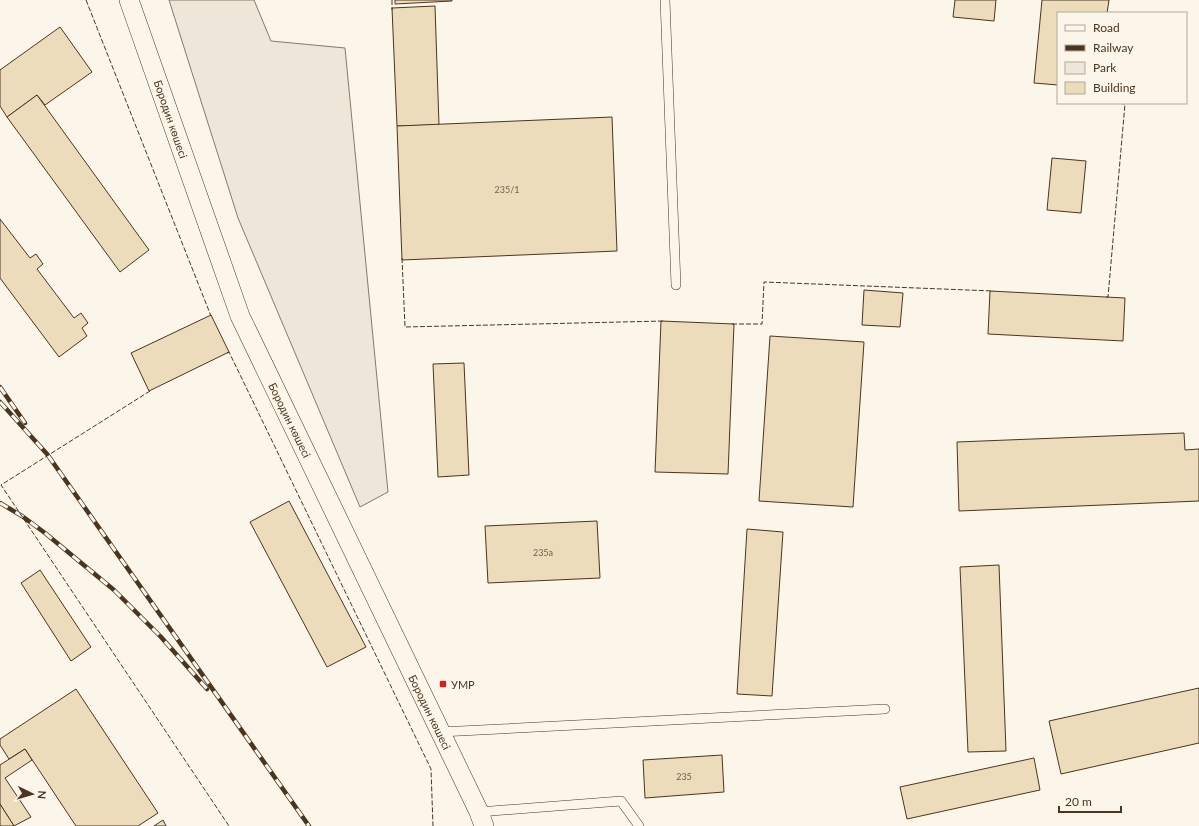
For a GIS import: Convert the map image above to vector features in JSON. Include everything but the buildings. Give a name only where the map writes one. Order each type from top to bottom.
[{"type":"street","name":"Бородин көшесі","points":[[129,0],[240,316],[482,819]]},
{"type":"lane","points":[[665,0],[676,286]]},
{"type":"lane","points":[[440,732],[886,709]]},
{"type":"lane","points":[[482,819],[621,801],[639,826]]},
{"type":"green space","points":[[169,0],[254,0],[271,41],[345,48],[388,492],[360,507],[238,218]]},
{"type":"railway","points":[[0,387],[25,423]]},
{"type":"railway","points":[[0,402],[47,454],[309,826]]},
{"type":"railway","points":[[0,503],[22,516],[45,533],[114,590],[161,637],[207,689]]},
{"type":"fence","points":[[86,0],[211,316]]},
{"type":"fence","points":[[392,0],[392,10]]},
{"type":"fence","points":[[1106,297],[1108,297],[1125,104]]},
{"type":"fence","points":[[402,258],[405,327],[664,321]]},
{"type":"fence","points":[[732,324],[762,324],[764,282],[993,291]]},
{"type":"fence","points":[[227,353],[229,352],[431,769],[433,826]]},
{"type":"fence","points":[[150,391],[1,485],[229,826]]},
{"type":"place","name":"УМР","points":[[443,684]]}]
